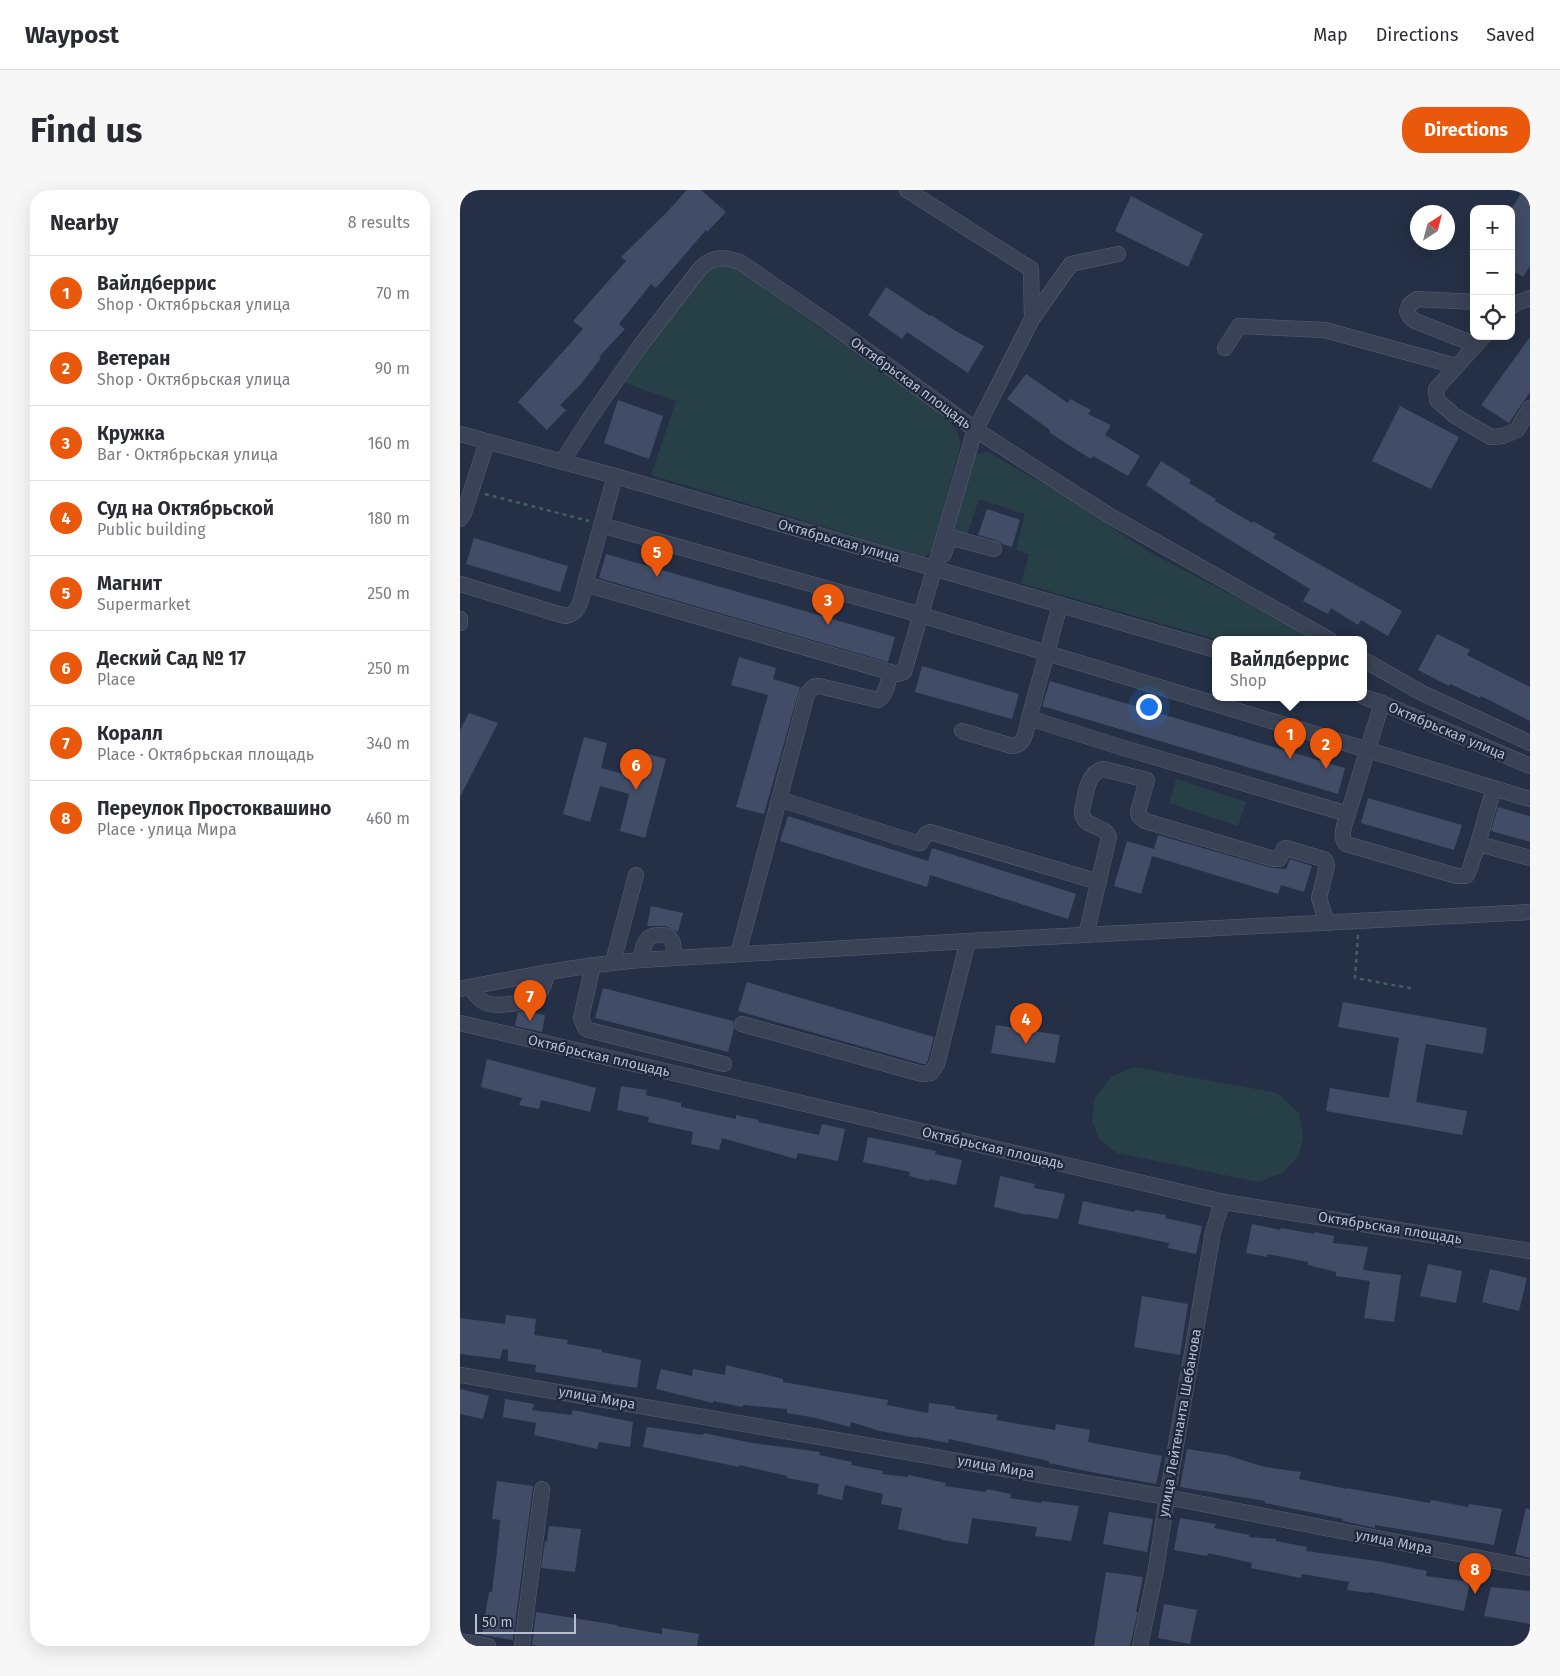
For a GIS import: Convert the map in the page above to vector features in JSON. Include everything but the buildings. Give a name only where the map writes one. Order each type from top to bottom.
[{"type":"street","points":[[907,190],[1031,269],[1032,319]]},
{"type":"street","points":[[937,569],[976,430],[1032,319],[1071,264],[1118,254]]},
{"type":"street","name":"Октябрьская площадь","points":[[562,462],[640,346],[705,262],[714,258],[728,258],[740,262],[829,323],[976,430],[1110,516],[1323,636]]},
{"type":"street","points":[[1515,304],[1530,298]]},
{"type":"street","points":[[1470,302],[1417,299],[1410,304],[1407,311],[1415,321],[1470,338]]},
{"type":"street","points":[[1225,348],[1239,326],[1325,330],[1456,366]]},
{"type":"street","points":[[1480,341],[1436,389],[1437,400],[1455,416],[1491,437],[1503,436],[1517,430],[1530,408]]},
{"type":"street","name":"Октябрьская улица","points":[[460,434],[614,476],[1212,649]]},
{"type":"street","points":[[460,519],[464,513],[487,442]]},
{"type":"street","points":[[460,584],[565,616],[572,615],[576,611],[585,584],[614,476]]},
{"type":"street","points":[[601,525],[921,615],[1530,799]]},
{"type":"street","points":[[585,584],[901,674],[904,672],[921,615],[948,542],[952,538],[994,549]]},
{"type":"street","points":[[962,731],[1010,745],[1017,746],[1023,740],[1060,605]]},
{"type":"street","points":[[1367,662],[1422,694],[1530,744]]},
{"type":"street","points":[[738,954],[804,701],[809,691],[816,686],[823,686],[878,700],[885,693],[890,672]]},
{"type":"street","name":"Октябрьская улица","points":[[1367,698],[1530,766]]},
{"type":"street","points":[[1382,703],[1342,835],[1343,842],[1457,876],[1466,876],[1469,873],[1494,788]]},
{"type":"street","points":[[1030,718],[1348,814]]},
{"type":"street","points":[[1153,756],[1138,812],[1139,816],[1145,820],[1276,859],[1281,857],[1286,848],[1325,860],[1327,866],[1319,898],[1327,923]]},
{"type":"street","points":[[1086,935],[1109,837],[1103,829],[1086,822],[1082,815],[1090,780],[1094,772],[1103,769],[1147,780]]},
{"type":"street","points":[[778,799],[917,843],[921,842],[926,834],[930,832],[1099,882]]},
{"type":"street","points":[[1477,847],[1483,845],[1530,858]]},
{"type":"street","points":[[613,962],[636,875]]},
{"type":"street","points":[[464,988],[548,972],[613,962],[641,960],[1530,912]]},
{"type":"street","points":[[641,960],[649,937],[665,934],[672,940],[674,945],[674,958]]},
{"type":"street","points":[[742,1024],[922,1074],[931,1073],[937,1064],[968,941]]},
{"type":"street","points":[[593,965],[581,1018],[583,1026],[587,1029],[724,1064]]},
{"type":"street","points":[[464,988],[489,1005],[527,1002],[538,994],[548,972]]},
{"type":"street","name":"Октябрьская площадь","points":[[460,1023],[1224,1202],[1530,1251]]},
{"type":"street","name":"улица Лейтенанта Шебанова","points":[[1140,1646],[1156,1569],[1213,1232],[1224,1202]]},
{"type":"street","name":"улица Мира","points":[[460,1375],[1167,1497],[1530,1568]]},
{"type":"street","points":[[522,1646],[542,1489]]},
{"type":"street","points":[[460,1641],[488,1646]]},
{"type":"path","points":[[472,490],[601,525]]},
{"type":"path","points":[[1359,921],[1356,978],[1415,989]]},
{"type":"green space","points":[[730,264],[946,417],[956,428],[961,444],[931,551],[925,557],[651,475],[676,401],[620,381],[704,269],[715,265]]},
{"type":"green space","points":[[986,451],[1066,497],[1149,552],[1310,636],[1212,636],[1212,638],[1021,583],[1029,554],[1016,550],[1025,514],[979,499],[967,535],[951,530],[975,455]]},
{"type":"green space","points":[[1176,779],[1246,802],[1238,826],[1169,803]]},
{"type":"green space","points":[[1134,1067],[1277,1093],[1299,1113],[1303,1136],[1299,1155],[1284,1172],[1259,1182],[1117,1153],[1100,1140],[1092,1121],[1095,1098],[1111,1077]]},
{"type":"place","name":"Магнит","points":[[657,577]]},
{"type":"place","name":"Кружка","points":[[828,625]]},
{"type":"place","name":"Вайлдберрис","points":[[1290,759]]},
{"type":"place","name":"Ветеран","points":[[1326,769]]},
{"type":"place","name":"Деский Сад № 17","points":[[636,790]]},
{"type":"place","name":"Коралл","points":[[530,1021]]},
{"type":"place","name":"Суд на Октябрьской","points":[[1026,1044]]},
{"type":"place","name":"Переулок Простоквашино","points":[[1475,1594]]}]
